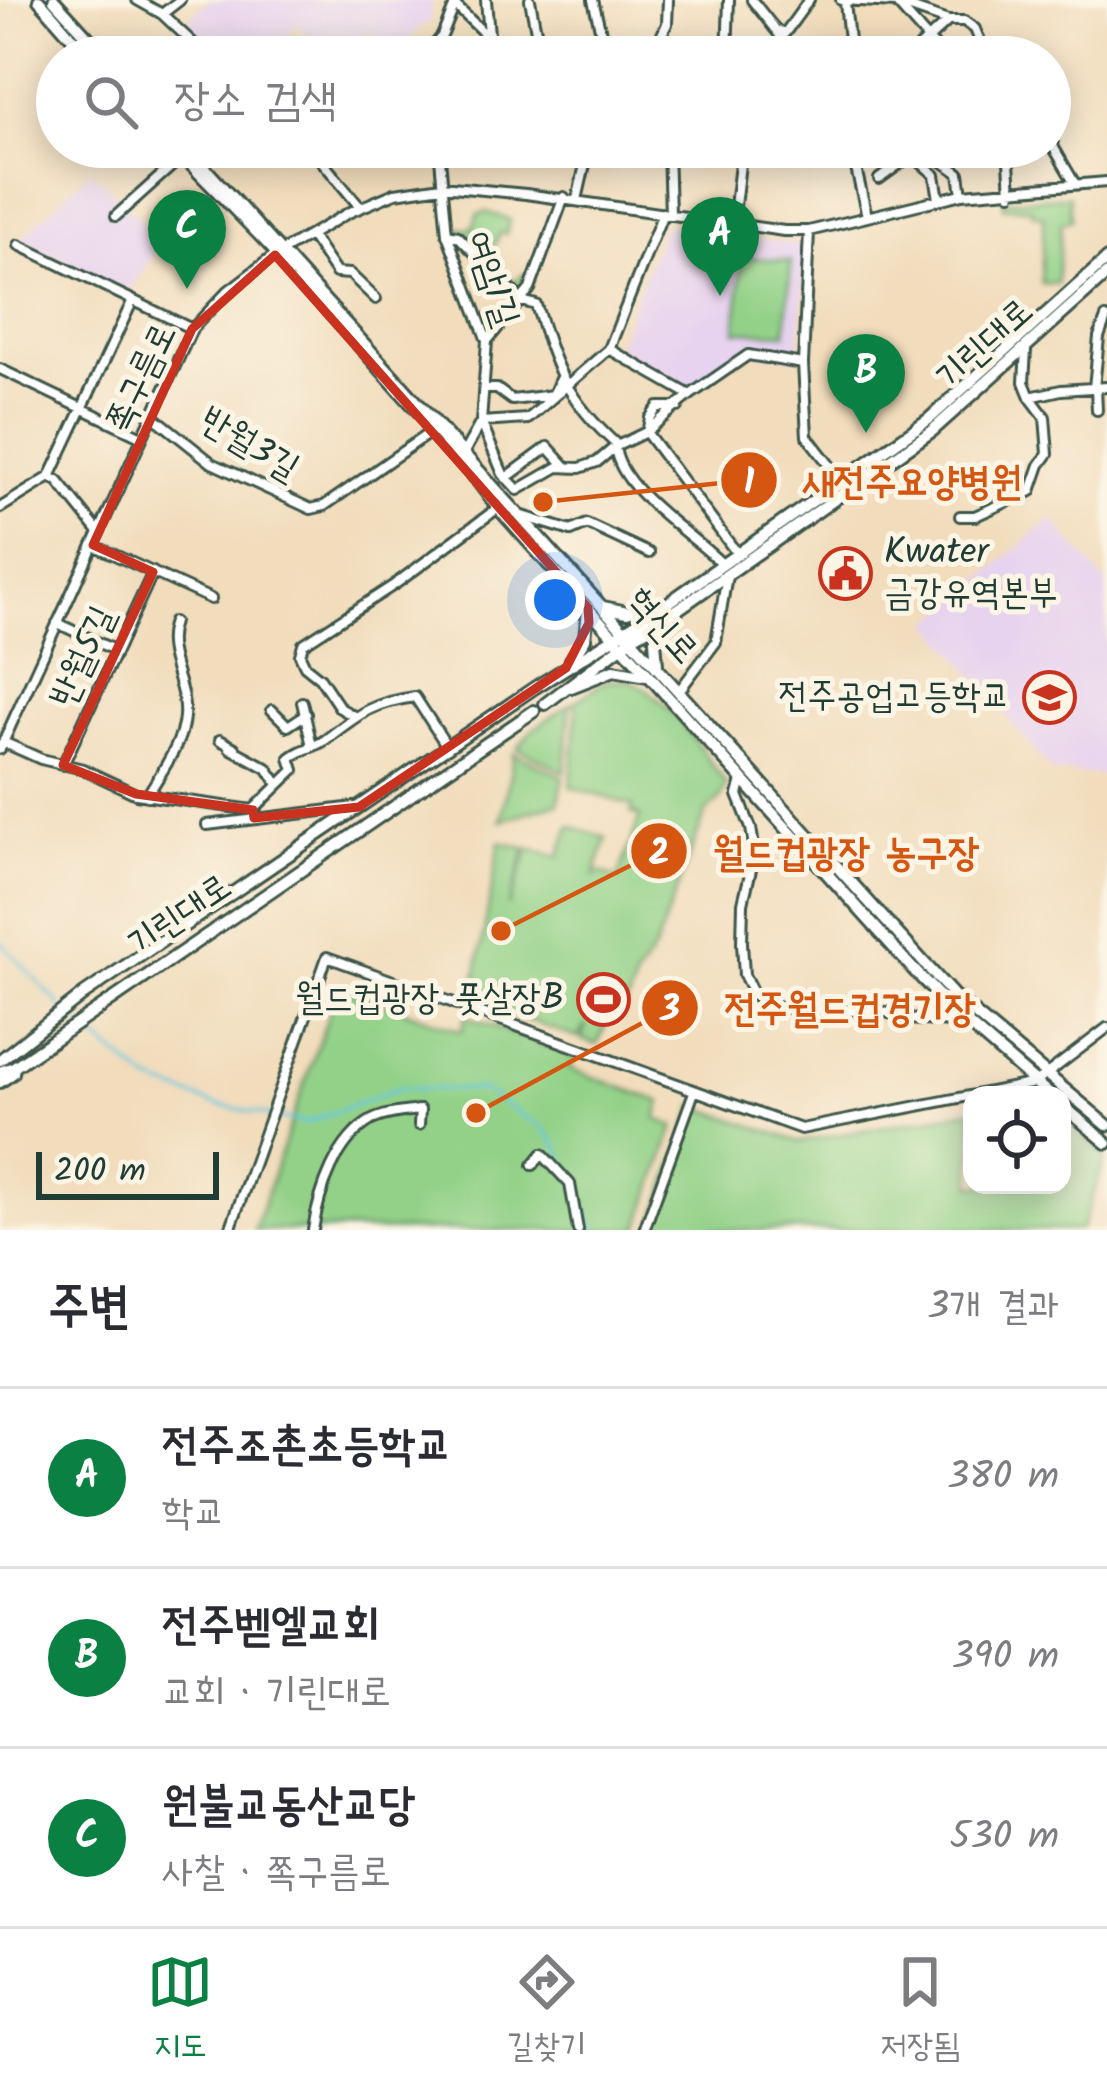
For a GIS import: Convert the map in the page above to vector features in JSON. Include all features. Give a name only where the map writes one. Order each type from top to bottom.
[{"type":"street","points":[[39,0],[70,36]]},
{"type":"street","points":[[54,0],[87,36]]},
{"type":"street","points":[[137,0],[163,14],[186,36]]},
{"type":"street","points":[[163,14],[180,0]]},
{"type":"street","points":[[486,0],[489,36]]},
{"type":"street","points":[[530,0],[538,36]]},
{"type":"street","points":[[602,36],[594,4],[604,0]]},
{"type":"street","points":[[662,36],[668,0]]},
{"type":"street","points":[[728,36],[729,0]]},
{"type":"street","points":[[752,0],[780,36]]},
{"type":"street","points":[[777,33],[793,27],[809,0]]},
{"type":"street","points":[[848,36],[843,1],[895,1],[948,21],[971,24],[977,36]]},
{"type":"street","points":[[895,1],[925,36]]},
{"type":"street","points":[[442,36],[456,2],[486,36]]},
{"type":"street","points":[[931,36],[948,21]]},
{"type":"street","name":"혁신로","points":[[116,216],[165,168]]},
{"type":"street","name":"혁신로","points":[[200,168],[523,518],[653,672],[955,997],[1045,1086]]},
{"type":"street","points":[[328,168],[360,207]]},
{"type":"street","name":"여암1길","points":[[441,168],[447,234],[488,341],[481,422],[463,455]]},
{"type":"street","points":[[577,200],[584,168]]},
{"type":"street","points":[[481,422],[528,418],[609,349],[666,213],[667,168]]},
{"type":"street","points":[[733,224],[740,168]]},
{"type":"street","points":[[856,168],[867,216]]},
{"type":"street","points":[[879,179],[894,168]]},
{"type":"street","points":[[926,168],[934,175],[938,199]]},
{"type":"street","points":[[951,168],[958,173],[962,194]]},
{"type":"street","points":[[1009,168],[1011,193]]},
{"type":"street","points":[[1066,168],[1076,184]]},
{"type":"street","name":"쪽구름로","points":[[2,746],[192,329],[228,291],[279,253],[360,207],[395,193],[442,187],[564,197],[809,231],[962,194],[1107,182]]},
{"type":"street","points":[[488,341],[523,301],[564,197]]},
{"type":"street","points":[[809,231],[802,364],[807,436],[841,480]]},
{"type":"street","points":[[447,234],[458,236],[523,301],[536,305],[560,378],[587,418],[616,446],[617,463],[633,484],[724,569],[716,643],[679,691]]},
{"type":"street","points":[[310,236],[336,272],[350,274],[376,299]]},
{"type":"street","points":[[19,245],[192,329]]},
{"type":"street","name":"기린대로","points":[[724,569],[736,552],[957,397],[1107,259]]},
{"type":"street","name":"기린대로","points":[[3,1053],[566,668],[661,615],[932,431],[1107,274]]},
{"type":"street","points":[[0,508],[50,477],[132,302]]},
{"type":"street","points":[[1097,410],[1099,338],[1106,318]]},
{"type":"street","points":[[609,349],[690,394]]},
{"type":"street","points":[[960,516],[975,516],[1031,491],[1048,454],[1045,417],[1024,382],[1025,350]]},
{"type":"street","points":[[566,467],[546,448],[504,476],[514,488],[523,489],[558,466],[566,467],[580,468],[597,462],[647,431],[690,394],[748,355],[802,364]]},
{"type":"street","points":[[0,369],[142,437]]},
{"type":"street","points":[[484,389],[497,389],[512,400],[553,395],[560,378]]},
{"type":"street","points":[[1030,398],[1099,388]]},
{"type":"street","name":"반월3길","points":[[153,416],[212,463],[311,509],[324,506],[437,428]]},
{"type":"street","name":"여암1길","points":[[481,422],[504,476]]},
{"type":"street","points":[[647,431],[736,552]]},
{"type":"street","name":"혁신로","points":[[463,455],[498,508],[595,607]]},
{"type":"street","points":[[50,477],[99,532]]},
{"type":"street","points":[[352,715],[340,708],[320,678],[305,666],[300,655],[303,644],[394,585],[498,508]]},
{"type":"street","points":[[523,518],[571,531],[587,524],[649,553]]},
{"type":"street","name":"반월5길","points":[[93,545],[211,599]]},
{"type":"street","name":"반월5길","points":[[63,765],[153,572]]},
{"type":"street","points":[[566,668],[585,639],[595,607],[627,612],[650,606],[661,615],[653,672],[614,670],[571,687]]},
{"type":"street","points":[[147,796],[181,736],[185,714],[170,652],[168,635],[173,622]]},
{"type":"street","points":[[57,623],[116,651]]},
{"type":"street","name":"기린대로","points":[[14,1067],[571,687],[622,638]]},
{"type":"street","name":"혁신로","points":[[653,672],[679,691],[912,968],[966,1022],[1107,1125]]},
{"type":"street","points":[[253,814],[294,770],[290,758],[306,746],[320,744],[352,715],[379,703],[415,698],[448,748]]},
{"type":"street","points":[[302,702],[312,746]]},
{"type":"street","points":[[272,710],[288,726],[306,714]]},
{"type":"street","points":[[220,740],[267,768],[278,784]]},
{"type":"street","points":[[2,746],[83,769],[147,796],[253,814]]},
{"type":"street","points":[[747,774],[738,795],[755,853],[743,903],[742,943],[744,975],[754,995],[768,1005],[793,1009],[886,1012],[908,1019],[966,1022]]},
{"type":"street","points":[[207,826],[253,814],[359,807]]},
{"type":"street","points":[[230,1230],[328,957],[801,1129],[1041,1078],[1107,1028]]},
{"type":"street","points":[[0,1072],[14,1067],[0,1082]]},
{"type":"street","points":[[644,1230],[694,1092]]},
{"type":"street","points":[[313,1230],[330,1170],[351,1137],[386,1114],[420,1110],[419,1125]]},
{"type":"street","points":[[1071,1113],[1107,1143]]},
{"type":"street","points":[[533,1165],[542,1154],[570,1184],[578,1230]]},
{"type":"highlighted area","points":[[275,255],[588,608],[589,623],[566,668],[359,807],[254,818],[253,810],[136,794],[63,765],[153,572],[93,545],[192,329]]},
{"type":"shaded area","points":[[211,0],[432,0],[429,25],[424,23],[412,36],[376,36],[370,30],[364,36],[309,36],[298,24],[287,36],[191,36],[183,29],[199,7]]},
{"type":"shaded area","points":[[91,170],[155,235],[157,249],[128,292],[20,240]]},
{"type":"shaded area","points":[[664,225],[806,246],[798,358],[750,352],[693,389],[619,351]]},
{"type":"shaded area","name":"전주공업고등학교","points":[[1052,519],[1107,584],[1107,775],[1052,772],[931,622]]},
{"type":"green space","points":[[1069,196],[1071,220],[1061,223],[1057,284],[1041,283],[1044,216],[1033,214],[1032,208],[1003,207],[1004,201]]},
{"type":"green space","points":[[478,214],[510,220],[488,261],[515,282],[523,274],[532,280],[523,299],[459,235],[460,229],[472,229]]},
{"type":"green space","points":[[742,257],[791,261],[786,333],[736,331]]},
{"type":"green space","points":[[623,679],[638,684],[667,707],[726,784],[721,798],[706,812],[654,950],[637,976],[623,1014],[600,1024],[605,1027],[597,1045],[581,1039],[586,1025],[577,1038],[472,1000],[500,842],[526,848],[508,907],[530,848],[559,857],[570,826],[607,838],[594,877],[597,872],[618,878],[640,816],[631,813],[633,806],[571,787],[577,708],[573,703],[604,682]]},
{"type":"green space","points":[[570,704],[565,772],[518,748],[531,731]]},
{"type":"green space","points":[[514,753],[564,777],[558,803],[501,820]]},
{"type":"green space","points":[[338,987],[462,1031],[466,1016],[575,1057],[570,1069],[662,1102],[657,1119],[675,1126],[638,1230],[254,1230]]},
{"type":"green space","points":[[695,1106],[800,1142],[963,1112],[963,1194],[1071,1194],[1071,1128],[1106,1157],[1081,1230],[651,1230]]},
{"type":"waterway","points":[[0,941],[61,1006]]},
{"type":"waterway","points":[[80,1025],[149,1081],[213,1104],[306,1123],[399,1088],[482,1090],[544,1129],[559,1148],[596,1230]]},
{"type":"place","name":"원불교동산교당","points":[[187,289]]},
{"type":"place","name":"전주조촌초등학교","points":[[720,296]]},
{"type":"place","name":"전주벧엘교회","points":[[866,433]]},
{"type":"place","name":"새전주요양병원","points":[[543,502]]},
{"type":"place","name":"Kwater 금강유역본부","points":[[845,574]]},
{"type":"place","name":"전주공업고등학교","points":[[1049,697]]},
{"type":"place","name":"월드컵광장 농구장","points":[[501,931]]},
{"type":"place","name":"월드컵광장 풋살장B","points":[[603,999]]},
{"type":"place","name":"전주월드컵경기장","points":[[476,1113]]}]
